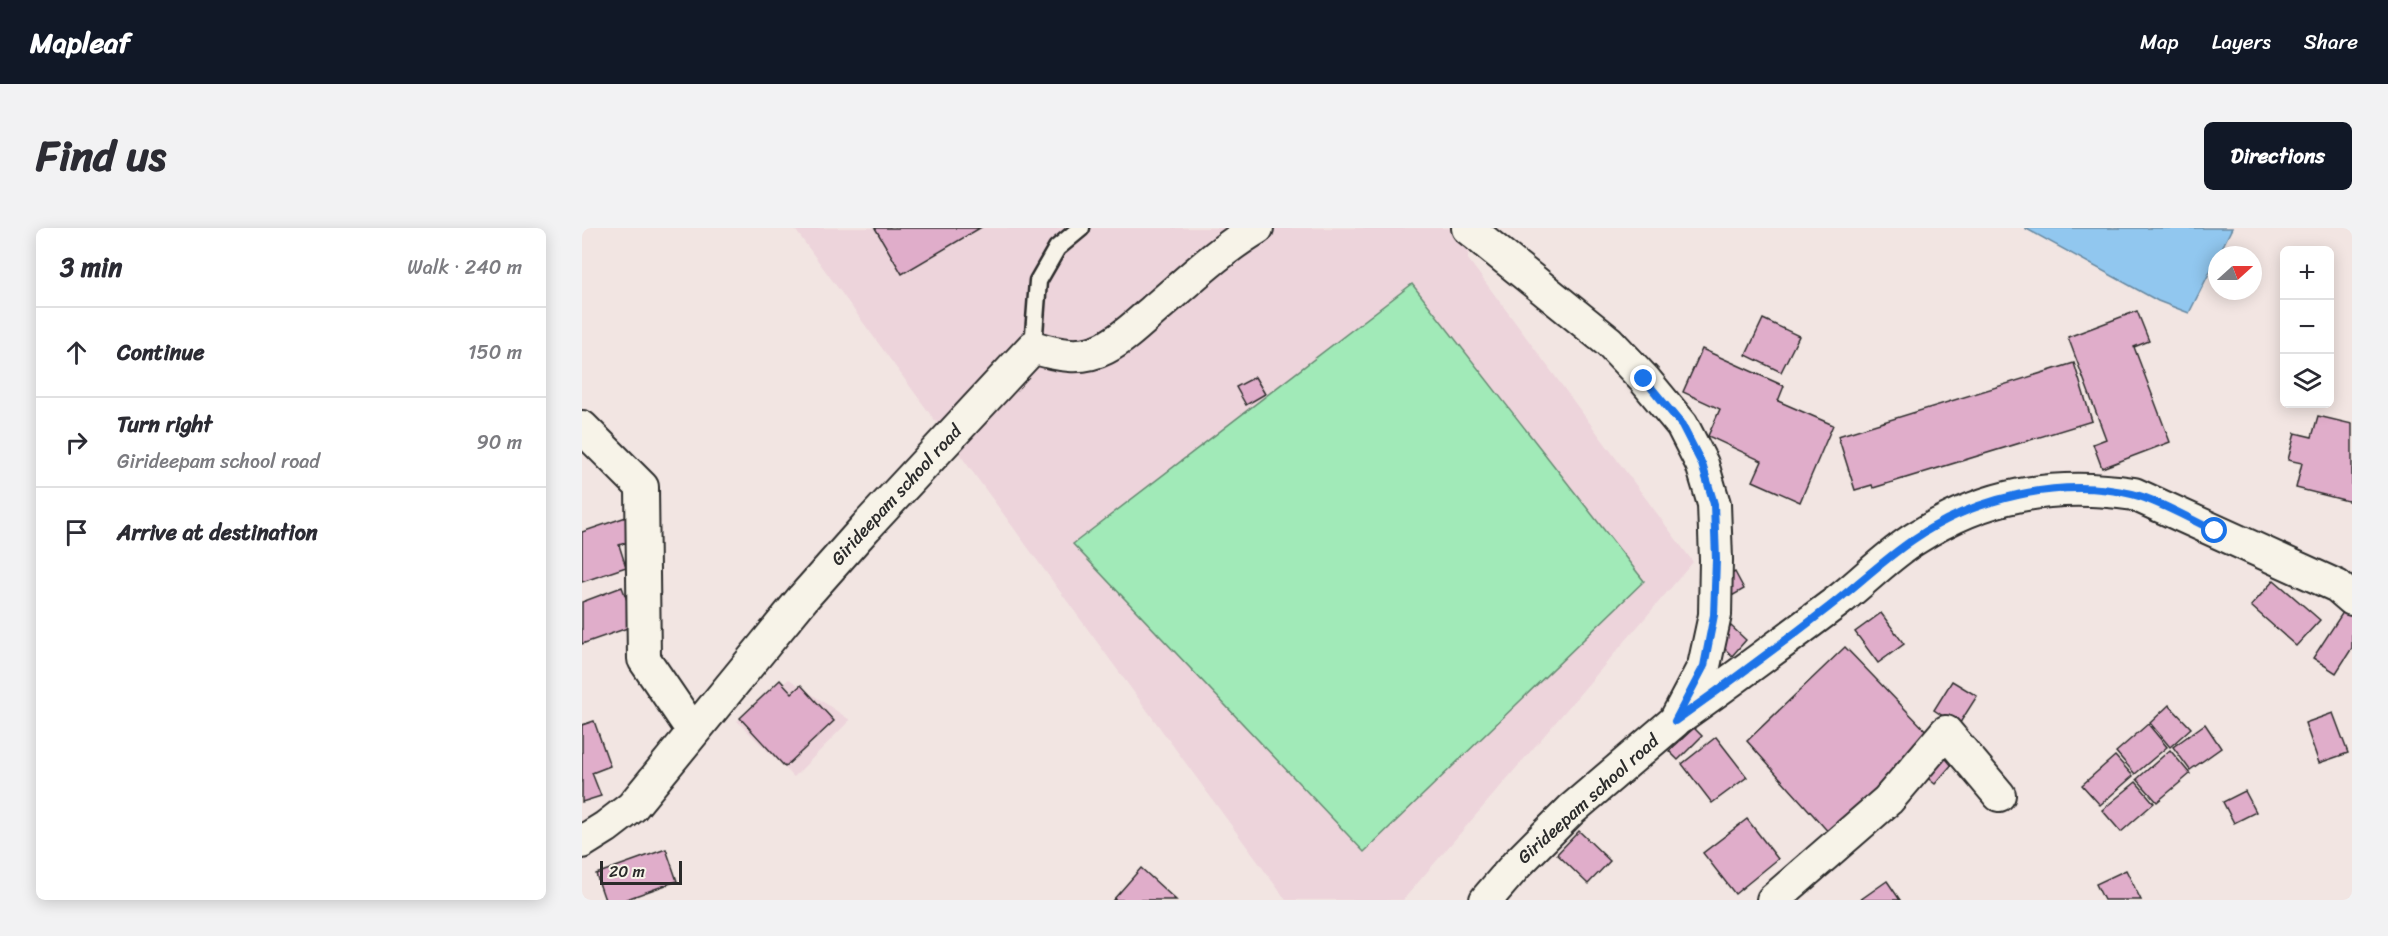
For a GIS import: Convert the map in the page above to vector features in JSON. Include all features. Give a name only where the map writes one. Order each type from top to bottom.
[{"type":"street","points":[[1034,347],[1059,356],[1081,355],[1104,349],[1129,332],[1229,245],[1257,228]]},
{"type":"street","name":"Girideepam school road","points":[[1467,228],[1616,350],[1644,379],[1682,425],[1702,464],[1714,504],[1716,560],[1714,615],[1704,666],[1675,721],[1571,810],[1517,864],[1486,900]]},
{"type":"street","name":"Girideepam school road","points":[[582,842],[632,807],[803,598],[1034,347]]},
{"type":"street","points":[[582,427],[642,487],[644,659],[693,731]]},
{"type":"street","points":[[1675,721],[1840,599],[1915,538],[1965,512],[2012,495],[2058,489],[2098,489],[2133,494],[2337,586],[2352,599]]},
{"type":"street","points":[[1773,900],[1888,800],[1946,732],[2000,795]]},
{"type":"lane","points":[[1034,347],[1038,281],[1057,248],[1081,228]]},
{"type":"shaded area","points":[[794,228],[1470,228],[1468,259],[1693,562],[1403,900],[1286,900]]},
{"type":"shaded area","points":[[789,679],[850,720],[794,777],[737,721]]},
{"type":"green space","points":[[1412,284],[1644,581],[1364,852],[1073,544]]},
{"type":"water","points":[[2025,228],[2232,228],[2223,246],[2208,246],[2208,275],[2189,313],[2158,301]]},
{"type":"building","points":[[875,228],[980,228],[902,274]]},
{"type":"building","points":[[2137,311],[2149,341],[2134,347],[2170,442],[2102,468],[2093,444],[2106,439],[2068,337]]},
{"type":"building","points":[[1763,319],[1799,336],[1781,372],[1746,355]]},
{"type":"building","points":[[1702,349],[1784,386],[1778,401],[1833,425],[1800,502],[1753,481],[1762,461],[1708,436],[1720,409],[1683,392]]},
{"type":"building","points":[[2074,363],[2092,421],[1873,488],[1872,485],[1855,490],[1838,436]]},
{"type":"building","points":[[1255,377],[1265,394],[1246,405],[1236,387]]},
{"type":"building","points":[[2318,416],[2352,424],[2352,502],[2296,488],[2302,463],[2288,460],[2295,433],[2312,437]]},
{"type":"building","points":[[629,516],[637,539],[619,545],[626,567],[582,582],[582,532]]},
{"type":"building","points":[[1735,572],[1744,589],[1730,597],[1721,580]]},
{"type":"building","points":[[2274,580],[2320,620],[2296,646],[2251,606]]},
{"type":"building","points":[[622,587],[636,625],[582,644],[582,602]]},
{"type":"building","points":[[2345,609],[2352,614],[2352,648],[2336,673],[2313,658]]},
{"type":"building","points":[[1881,613],[1904,644],[1878,663],[1855,632]]},
{"type":"building","points":[[1731,626],[1746,640],[1732,656],[1717,641]]},
{"type":"building","points":[[1845,647],[1932,737],[1831,835],[1747,741]]},
{"type":"building","points":[[780,680],[792,693],[801,685],[834,721],[785,767],[740,718]]},
{"type":"building","points":[[1952,681],[1977,696],[1958,726],[1934,710]]},
{"type":"building","points":[[2169,705],[2191,728],[2170,747],[2150,723]]},
{"type":"building","points":[[2333,713],[2348,753],[2319,763],[2305,723]]},
{"type":"building","points":[[594,721],[610,766],[592,773],[601,796],[582,802],[582,725]]},
{"type":"building","points":[[2148,724],[2167,747],[2135,774],[2116,752]]},
{"type":"building","points":[[2205,724],[2221,748],[2190,770],[2173,747]]},
{"type":"building","points":[[1694,728],[1702,736],[1678,760],[1669,751]]},
{"type":"building","points":[[1716,737],[1747,777],[1712,803],[1682,764]]},
{"type":"building","points":[[2170,750],[2190,774],[2157,802],[2137,779]]},
{"type":"building","points":[[1944,753],[1954,762],[1935,784],[1925,776]]},
{"type":"building","points":[[2115,756],[2133,776],[2100,805],[2082,785]]},
{"type":"building","points":[[2136,782],[2154,803],[2121,832],[2102,810]]},
{"type":"building","points":[[2245,791],[2256,812],[2234,823],[2223,802]]},
{"type":"building","points":[[1747,819],[1778,859],[1735,894],[1703,853]]},
{"type":"building","points":[[1579,831],[1610,861],[1588,884],[1557,854]]},
{"type":"building","points":[[666,849],[677,881],[624,900],[605,900],[596,874]]},
{"type":"building","points":[[1141,868],[1176,900],[1113,900]]},
{"type":"building","points":[[2126,870],[2141,900],[2104,900],[2096,884]]},
{"type":"building","points":[[1887,881],[1900,900],[1860,900]]},
{"type":"route","points":[[1644,379],[1682,425],[1702,464],[1714,504],[1716,560],[1714,615],[1704,666],[1675,721],[1823,612],[1915,538],[1965,512],[2012,495],[2058,489],[2098,489],[2133,494],[2215,531]]}]
